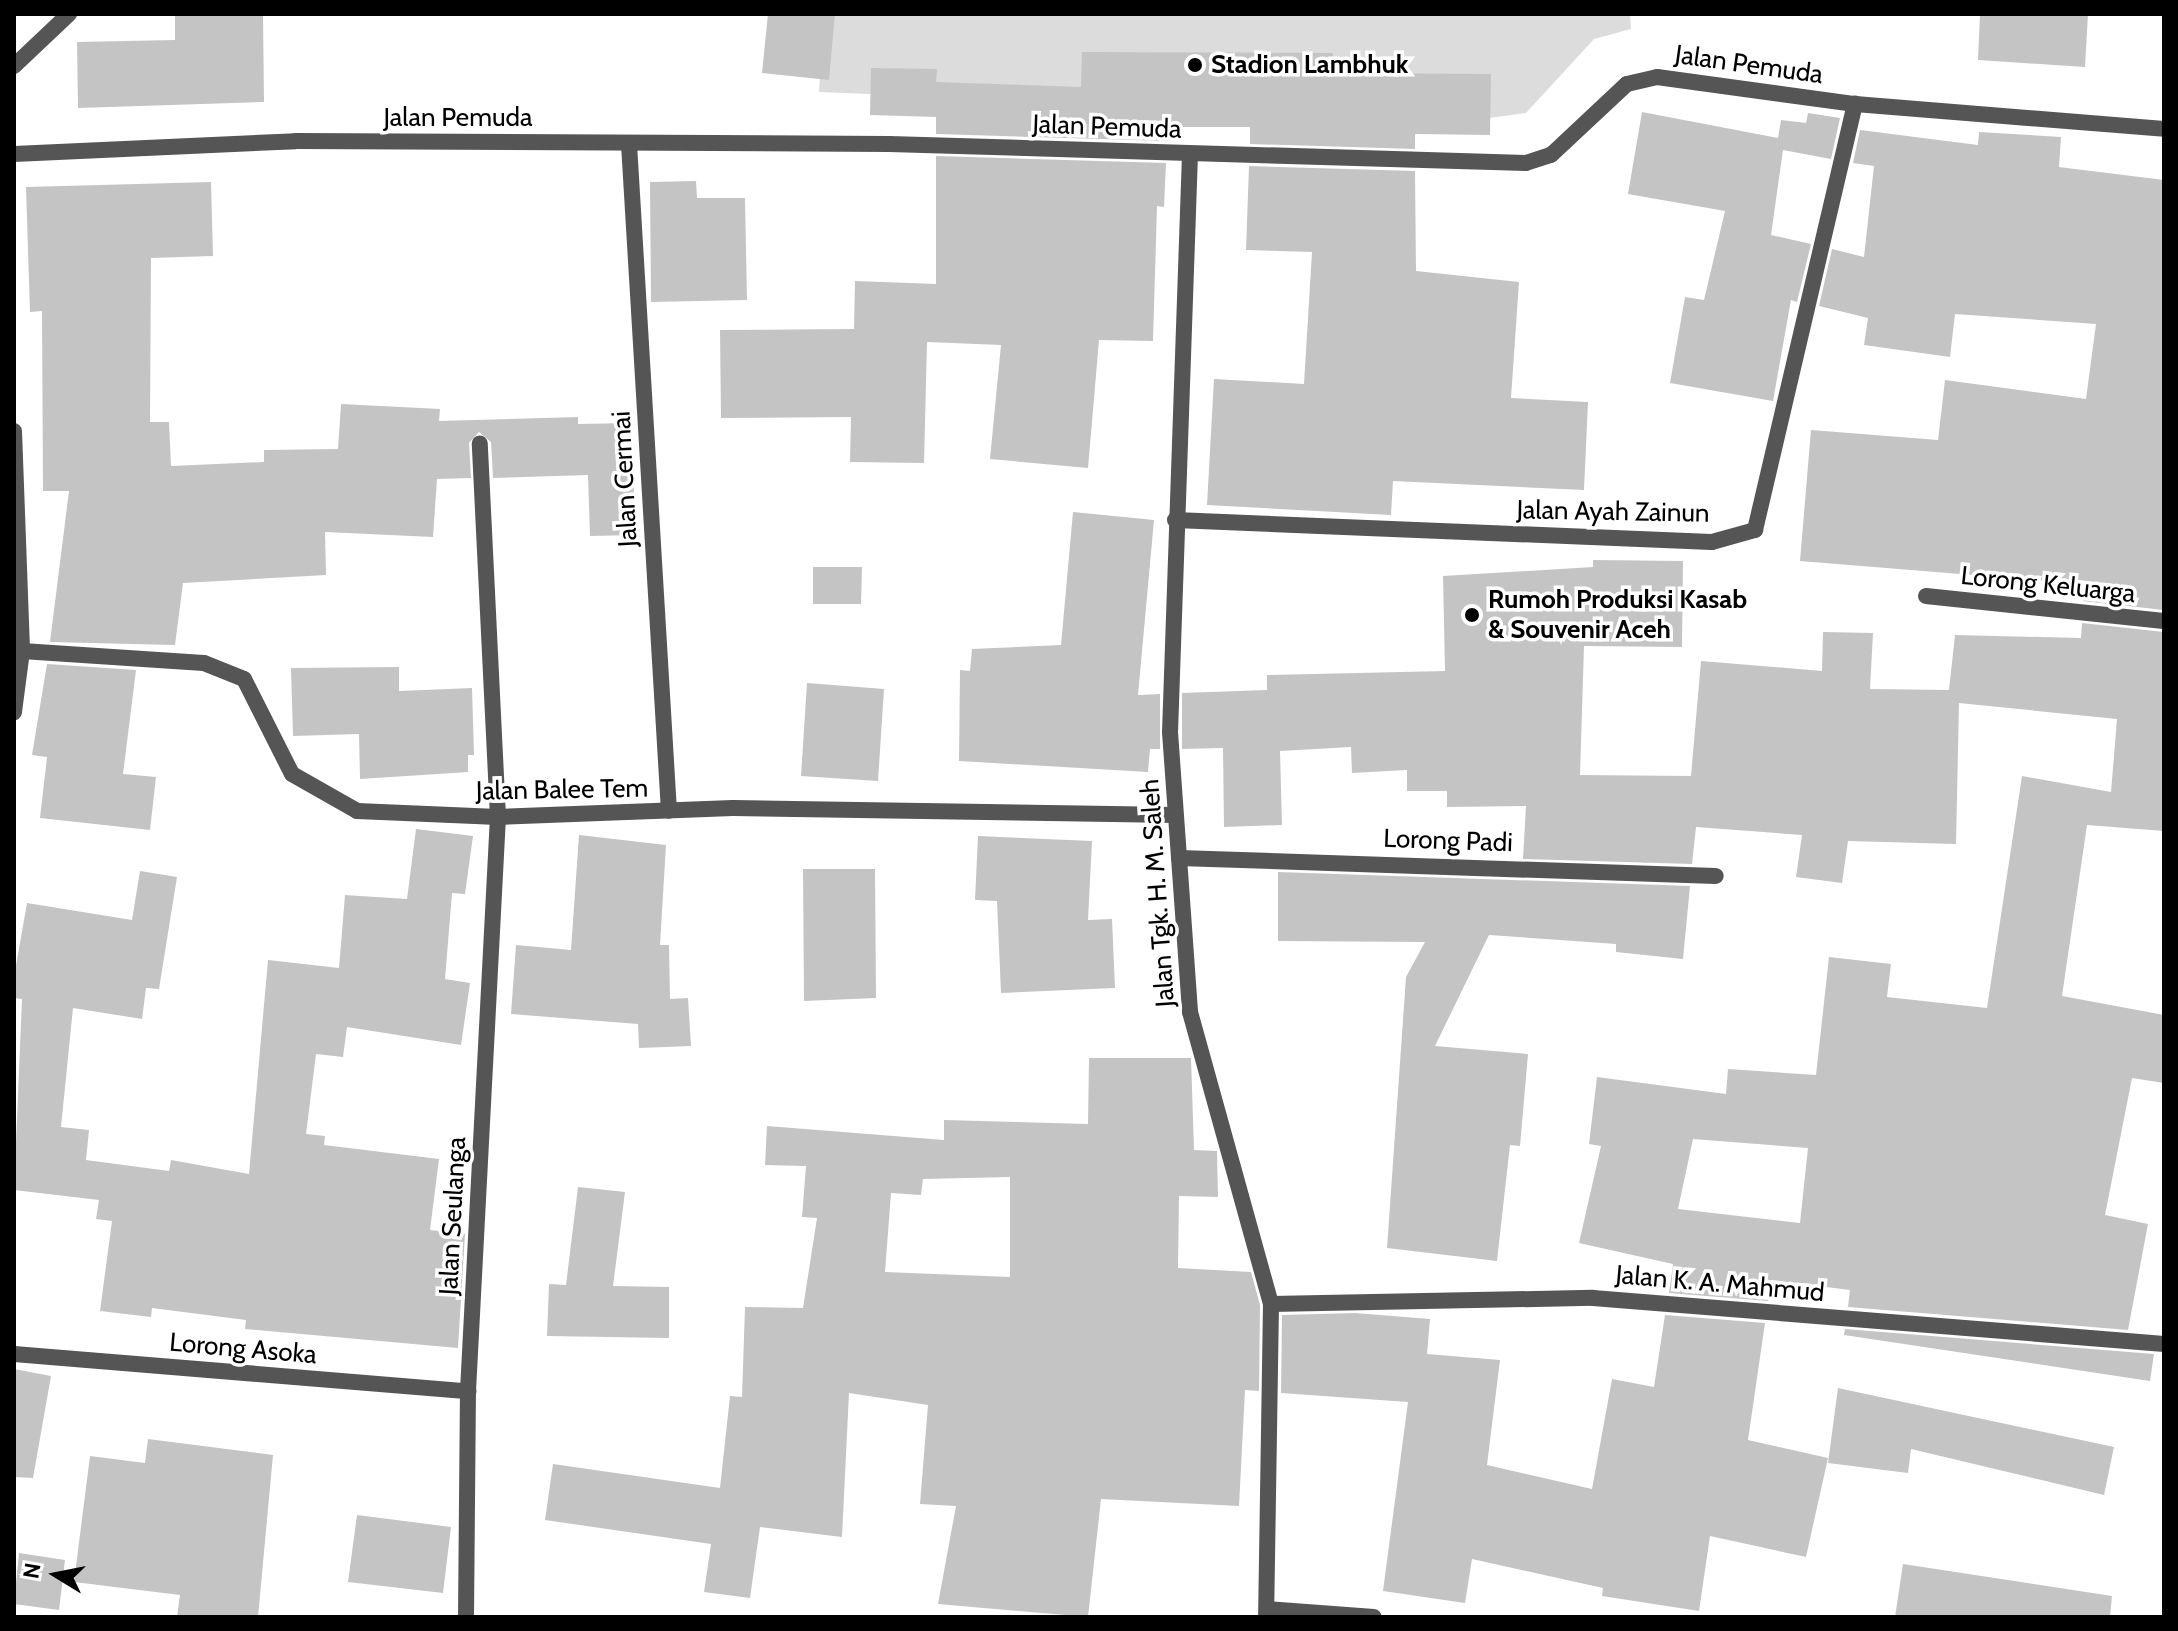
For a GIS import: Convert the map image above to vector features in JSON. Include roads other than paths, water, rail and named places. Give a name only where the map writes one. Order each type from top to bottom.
[{"type":"street","points":[[14,66],[69,14]]},
{"type":"street","name":"Jalan Pemuda","points":[[14,154],[296,141],[889,144],[1526,163],[1551,155],[1592,113],[1646,77],[1855,104],[2164,129]]},
{"type":"street","name":"Jalan Ayah Zainun","points":[[1175,520],[1712,542],[1755,530],[1855,104]]},
{"type":"street","name":"Jalan Cermai","points":[[629,144],[669,811]]},
{"type":"street","name":"Jalan Tgk. H. M. Saleh","points":[[1190,154],[1170,732],[1190,1012],[1271,1304],[1267,1613]]},
{"type":"street","points":[[14,431],[22,651],[14,712]]},
{"type":"street","name":"Jalan Seulanga","points":[[466,1617],[468,1391],[498,817],[480,443]]},
{"type":"street","name":"Lorong Keluarga","points":[[1926,596],[2164,621]]},
{"type":"street","name":"Jalan Balee Tem","points":[[22,651],[204,663],[244,679],[292,774],[357,811],[498,817],[669,811],[1175,815]]},
{"type":"street","name":"Lorong Padi","points":[[1179,858],[1716,876]]},
{"type":"street","name":"Jalan K. A. Mahmud","points":[[1271,1304],[1593,1298],[2164,1344]]},
{"type":"street","name":"Lorong Asoka","points":[[14,1354],[468,1391]]},
{"type":"street","points":[[1267,1613],[1374,1617]]},
{"type":"place","name":"Stadion Lambhuk","points":[[1195,65]]},
{"type":"place","name":"Rumoh Produksi Kasab & Souvenir Aceh","points":[[1472,615]]}]
